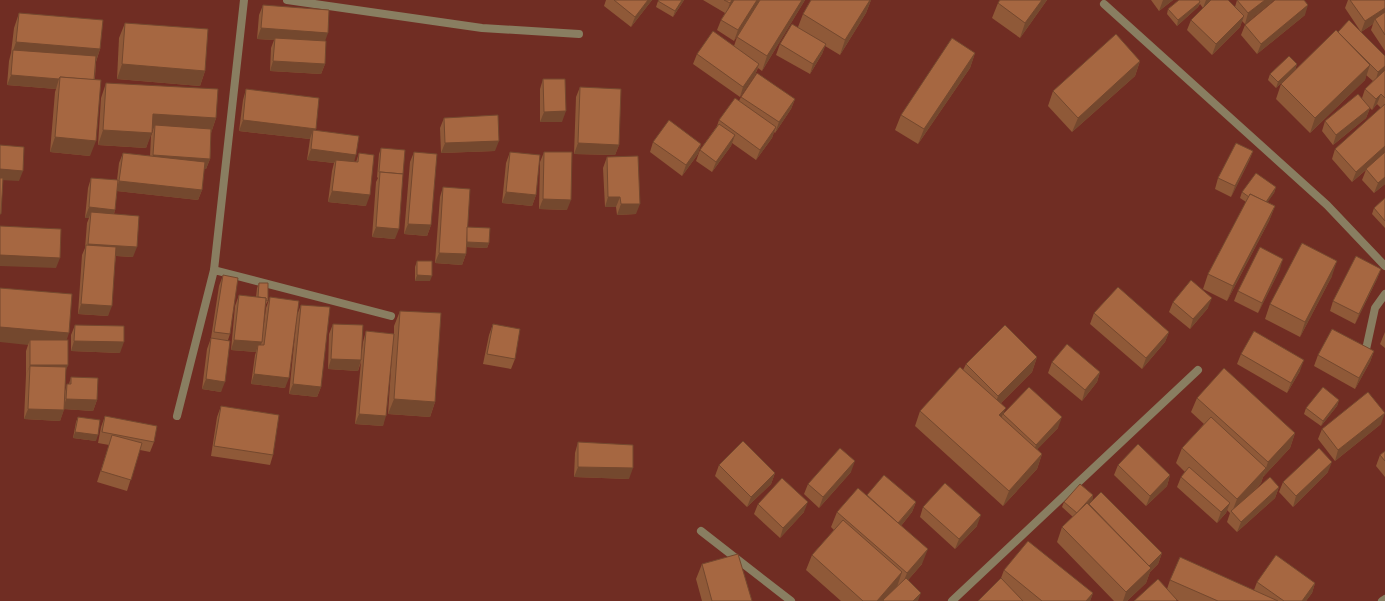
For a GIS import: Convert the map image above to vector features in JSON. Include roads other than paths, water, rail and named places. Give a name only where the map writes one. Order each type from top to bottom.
[{"type":"street","points":[[177,416],[214,270],[244,0]]},
{"type":"street","points":[[287,0],[482,28],[579,34]]},
{"type":"street","points":[[1104,4],[1327,205],[1385,266]]},
{"type":"street","points":[[214,270],[391,316]]},
{"type":"street","points":[[1365,354],[1375,308],[1385,294]]},
{"type":"street","points":[[952,601],[1198,370]]},
{"type":"street","points":[[702,531],[791,601]]}]
